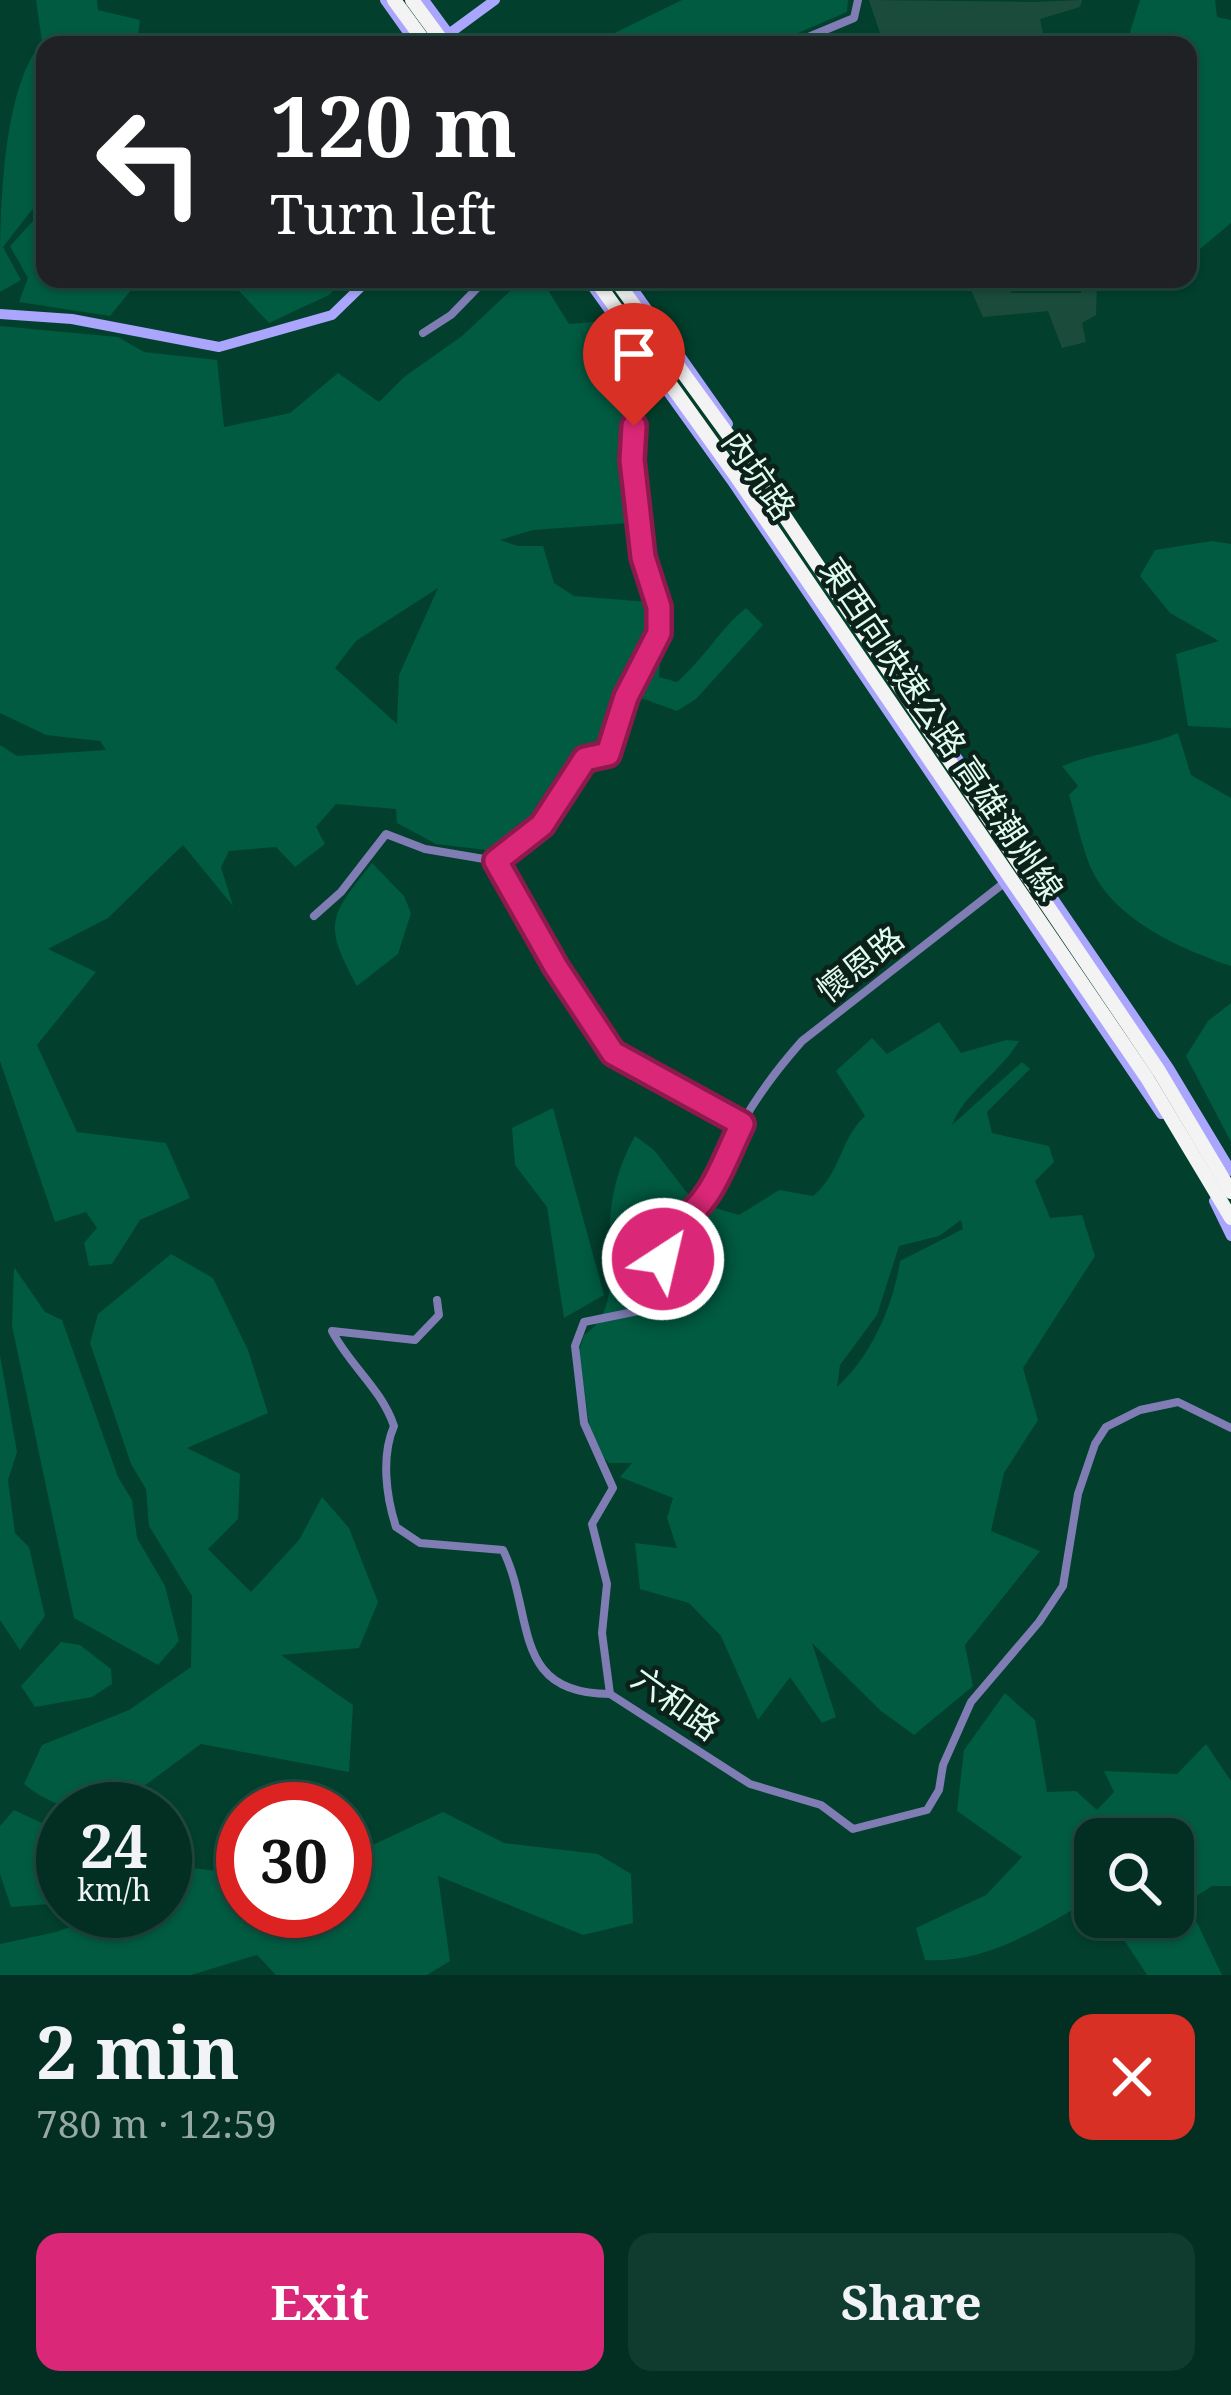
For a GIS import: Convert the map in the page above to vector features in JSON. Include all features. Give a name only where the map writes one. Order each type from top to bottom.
[{"type":"highway","points":[[394,0],[423,36]]},
{"type":"highway","points":[[412,0],[445,36]]},
{"type":"highway","name":"東西向快速公路 高雄潮州線","points":[[598,288],[736,476],[1147,1078],[1231,1218]]},
{"type":"highway","name":"東西向快速公路 高雄潮州線","points":[[622,288],[750,465],[1159,1071],[1231,1192]]},
{"type":"main road","points":[[385,0],[411,36]]},
{"type":"main road","points":[[424,0],[447,36]]},
{"type":"main road","points":[[455,36],[495,0]]},
{"type":"main road","points":[[0,314],[72,319],[219,347],[332,315],[362,288]]},
{"type":"main road","name":"內坑路","points":[[596,288],[1005,882]]},
{"type":"main road","name":"內坑路","points":[[632,288],[1030,864]]},
{"type":"main road","points":[[1030,864],[1169,1068],[1231,1171]]},
{"type":"main road","points":[[1005,882],[1141,1082],[1210,1192],[1231,1236]]},
{"type":"street","points":[[812,36],[854,19],[858,0]]},
{"type":"street","points":[[423,332],[451,315],[477,288]]},
{"type":"street","points":[[314,916],[341,892],[386,833],[425,849],[496,861],[542,825],[585,759],[608,754],[626,697],[659,633],[659,607],[643,557],[632,460],[633,398],[619,351],[622,330]]},
{"type":"street","points":[[496,861],[556,967],[613,1053],[742,1124]]},
{"type":"street","name":"懷恩路","points":[[742,1124],[802,1041],[1030,864]]},
{"type":"street","name":"六和路","points":[[742,1124],[705,1199],[694,1214],[675,1224],[649,1309],[584,1322],[575,1346],[584,1423],[614,1487],[592,1524],[607,1584],[602,1633],[610,1694],[750,1784],[821,1805],[853,1828],[927,1810],[971,1702],[1063,1586],[1078,1494],[1094,1444],[1106,1427],[1140,1410],[1178,1402],[1231,1429]]},
{"type":"street","points":[[437,1300],[439,1315],[415,1340],[332,1331],[347,1360],[382,1398],[394,1426],[387,1442],[396,1527],[420,1543],[503,1550],[542,1671],[562,1686],[610,1694]]},
{"type":"shaded area","points":[[36,0],[97,0],[98,10],[140,20],[138,36],[41,36]]},
{"type":"shaded area","points":[[682,0],[848,0],[847,12],[791,36],[608,36]]},
{"type":"shaded area","points":[[869,0],[1082,0],[1080,7],[1040,19],[1044,36],[881,36]]},
{"type":"shaded area","points":[[1140,0],[1215,0],[1217,17],[1231,20],[1231,223],[1197,251],[1197,36],[1129,36]]},
{"type":"shaded area","points":[[36,51],[36,205],[3,247],[21,280],[0,292],[5,159],[28,64]]},
{"type":"shaded area","points":[[36,218],[36,288],[133,288],[110,316],[19,302],[28,278],[10,246]]},
{"type":"shaded area","points":[[236,288],[336,288],[329,295],[269,323]]},
{"type":"shaded area","points":[[513,288],[547,288],[569,324],[604,321],[614,339],[623,388],[617,390],[627,432],[629,523],[533,530],[500,540],[543,546],[554,583],[574,596],[649,602],[648,617],[657,620],[646,652],[607,746],[592,752],[529,828],[494,851],[436,844],[397,823],[396,809],[336,804],[316,827],[325,844],[295,867],[276,847],[229,851],[221,867],[233,906],[183,845],[108,918],[48,949],[96,972],[37,1045],[77,1132],[166,1143],[190,1198],[140,1220],[112,1264],[89,1266],[84,1243],[97,1228],[86,1212],[55,1222],[0,1061],[0,745],[17,756],[106,750],[100,741],[46,735],[0,713],[0,326],[118,337],[144,352],[217,360],[224,427],[290,413],[338,373],[379,402],[404,377],[462,336]],"holes":[[[438,588],[399,675],[397,724],[335,668],[356,641]]]},
{"type":"shaded area","points":[[970,288],[1081,293],[1082,288],[1097,288],[1096,315],[1082,323],[1086,342],[1062,348],[1048,311],[983,317]]},
{"type":"shaded area","points":[[1212,541],[1231,544],[1231,728],[1188,726],[1176,654],[1219,641],[1170,613],[1140,576],[1155,550]]},
{"type":"shaded area","points":[[746,608],[763,625],[696,699],[677,711],[641,698],[640,679],[661,651],[659,677],[677,682]]},
{"type":"shaded area","points":[[1178,733],[1191,775],[1231,798],[1231,966],[1150,930],[1115,902],[1090,866],[1069,795],[1078,786],[1062,766]]},
{"type":"shaded area","points":[[372,863],[404,896],[411,913],[398,954],[357,986],[339,948],[336,921],[347,896]]},
{"type":"shaded area","points":[[1231,1003],[1231,1142],[1186,1056],[1208,1021]]},
{"type":"shaded area","points":[[939,1022],[961,1053],[1006,1040],[1019,1041],[952,1125],[1022,1062],[1030,1069],[987,1112],[992,1133],[1049,1146],[1054,1162],[1035,1181],[1050,1218],[1082,1215],[1095,1256],[1023,1368],[1038,1420],[1004,1473],[991,1531],[1040,1551],[965,1645],[973,1686],[914,1735],[881,1711],[812,1643],[836,1717],[822,1723],[790,1677],[758,1720],[721,1636],[689,1603],[640,1589],[635,1543],[677,1548],[667,1518],[673,1498],[620,1477],[632,1463],[609,1463],[592,1445],[579,1351],[609,1295],[612,1199],[635,1136],[654,1150],[688,1194],[716,1260],[699,1217],[708,1206],[739,1215],[779,1190],[813,1196],[865,1116],[836,1071],[872,1038],[887,1054]],"holes":[[[961,1220],[963,1229],[900,1261],[879,1330],[837,1387],[840,1365],[877,1315],[899,1246],[939,1236]]]},
{"type":"shaded area","points":[[553,1108],[604,1295],[564,1318],[547,1207],[515,1165],[512,1128]]},
{"type":"shaded area","points":[[171,1254],[213,1278],[248,1350],[268,1413],[187,1448],[240,1474],[238,1519],[208,1549],[251,1592],[299,1540],[322,1497],[349,1528],[378,1602],[359,1648],[281,1655],[353,1705],[349,1772],[201,1744],[149,1782],[36,1782],[36,1793],[24,1784],[42,1745],[129,1710],[191,1667],[192,1596],[149,1526],[146,1489],[131,1464],[90,1343],[98,1314]]},
{"type":"shaded area","points":[[14,1267],[45,1312],[62,1320],[118,1477],[132,1500],[137,1538],[165,1586],[179,1641],[158,1665],[74,1618],[12,1326]]},
{"type":"shaded area","points":[[0,1355],[17,1452],[8,1480],[15,1533],[29,1547],[45,1616],[20,1650],[0,1620]]},
{"type":"shaded area","points":[[61,1642],[80,1645],[111,1669],[112,1684],[92,1697],[35,1707],[21,1686]]},
{"type":"shaded area","points":[[1005,1693],[1035,1720],[1047,1792],[1076,1791],[1097,1810],[1114,1792],[1104,1771],[1177,1774],[1206,1744],[1231,1781],[1231,1886],[1212,1886],[1194,1898],[1194,1818],[1074,1818],[1074,1909],[992,1950],[925,1960],[916,1928],[986,1895],[1022,1857],[957,1811],[964,1750]]},
{"type":"shaded area","points":[[14,1810],[36,1820],[36,1905],[11,1907],[0,1874],[0,1826]]},
{"type":"shaded area","points":[[443,1812],[504,1843],[598,1854],[631,1874],[633,1923],[583,1935],[438,1876],[450,1961],[427,1975],[276,1975],[257,1955],[191,1975],[0,1975],[0,1944],[36,1936],[192,1938],[192,1868],[216,1871],[216,1938],[372,1938],[372,1845]]},
{"type":"shaded area","points":[[1194,1917],[1222,1975],[1147,1975],[1123,1938],[1194,1938]]},
{"type":"route","points":[[634,426],[632,460],[643,557],[659,607],[659,633],[626,697],[608,754],[585,759],[542,825],[496,861],[556,967],[613,1053],[742,1124],[705,1199],[694,1214],[675,1224],[663,1259]]}]
